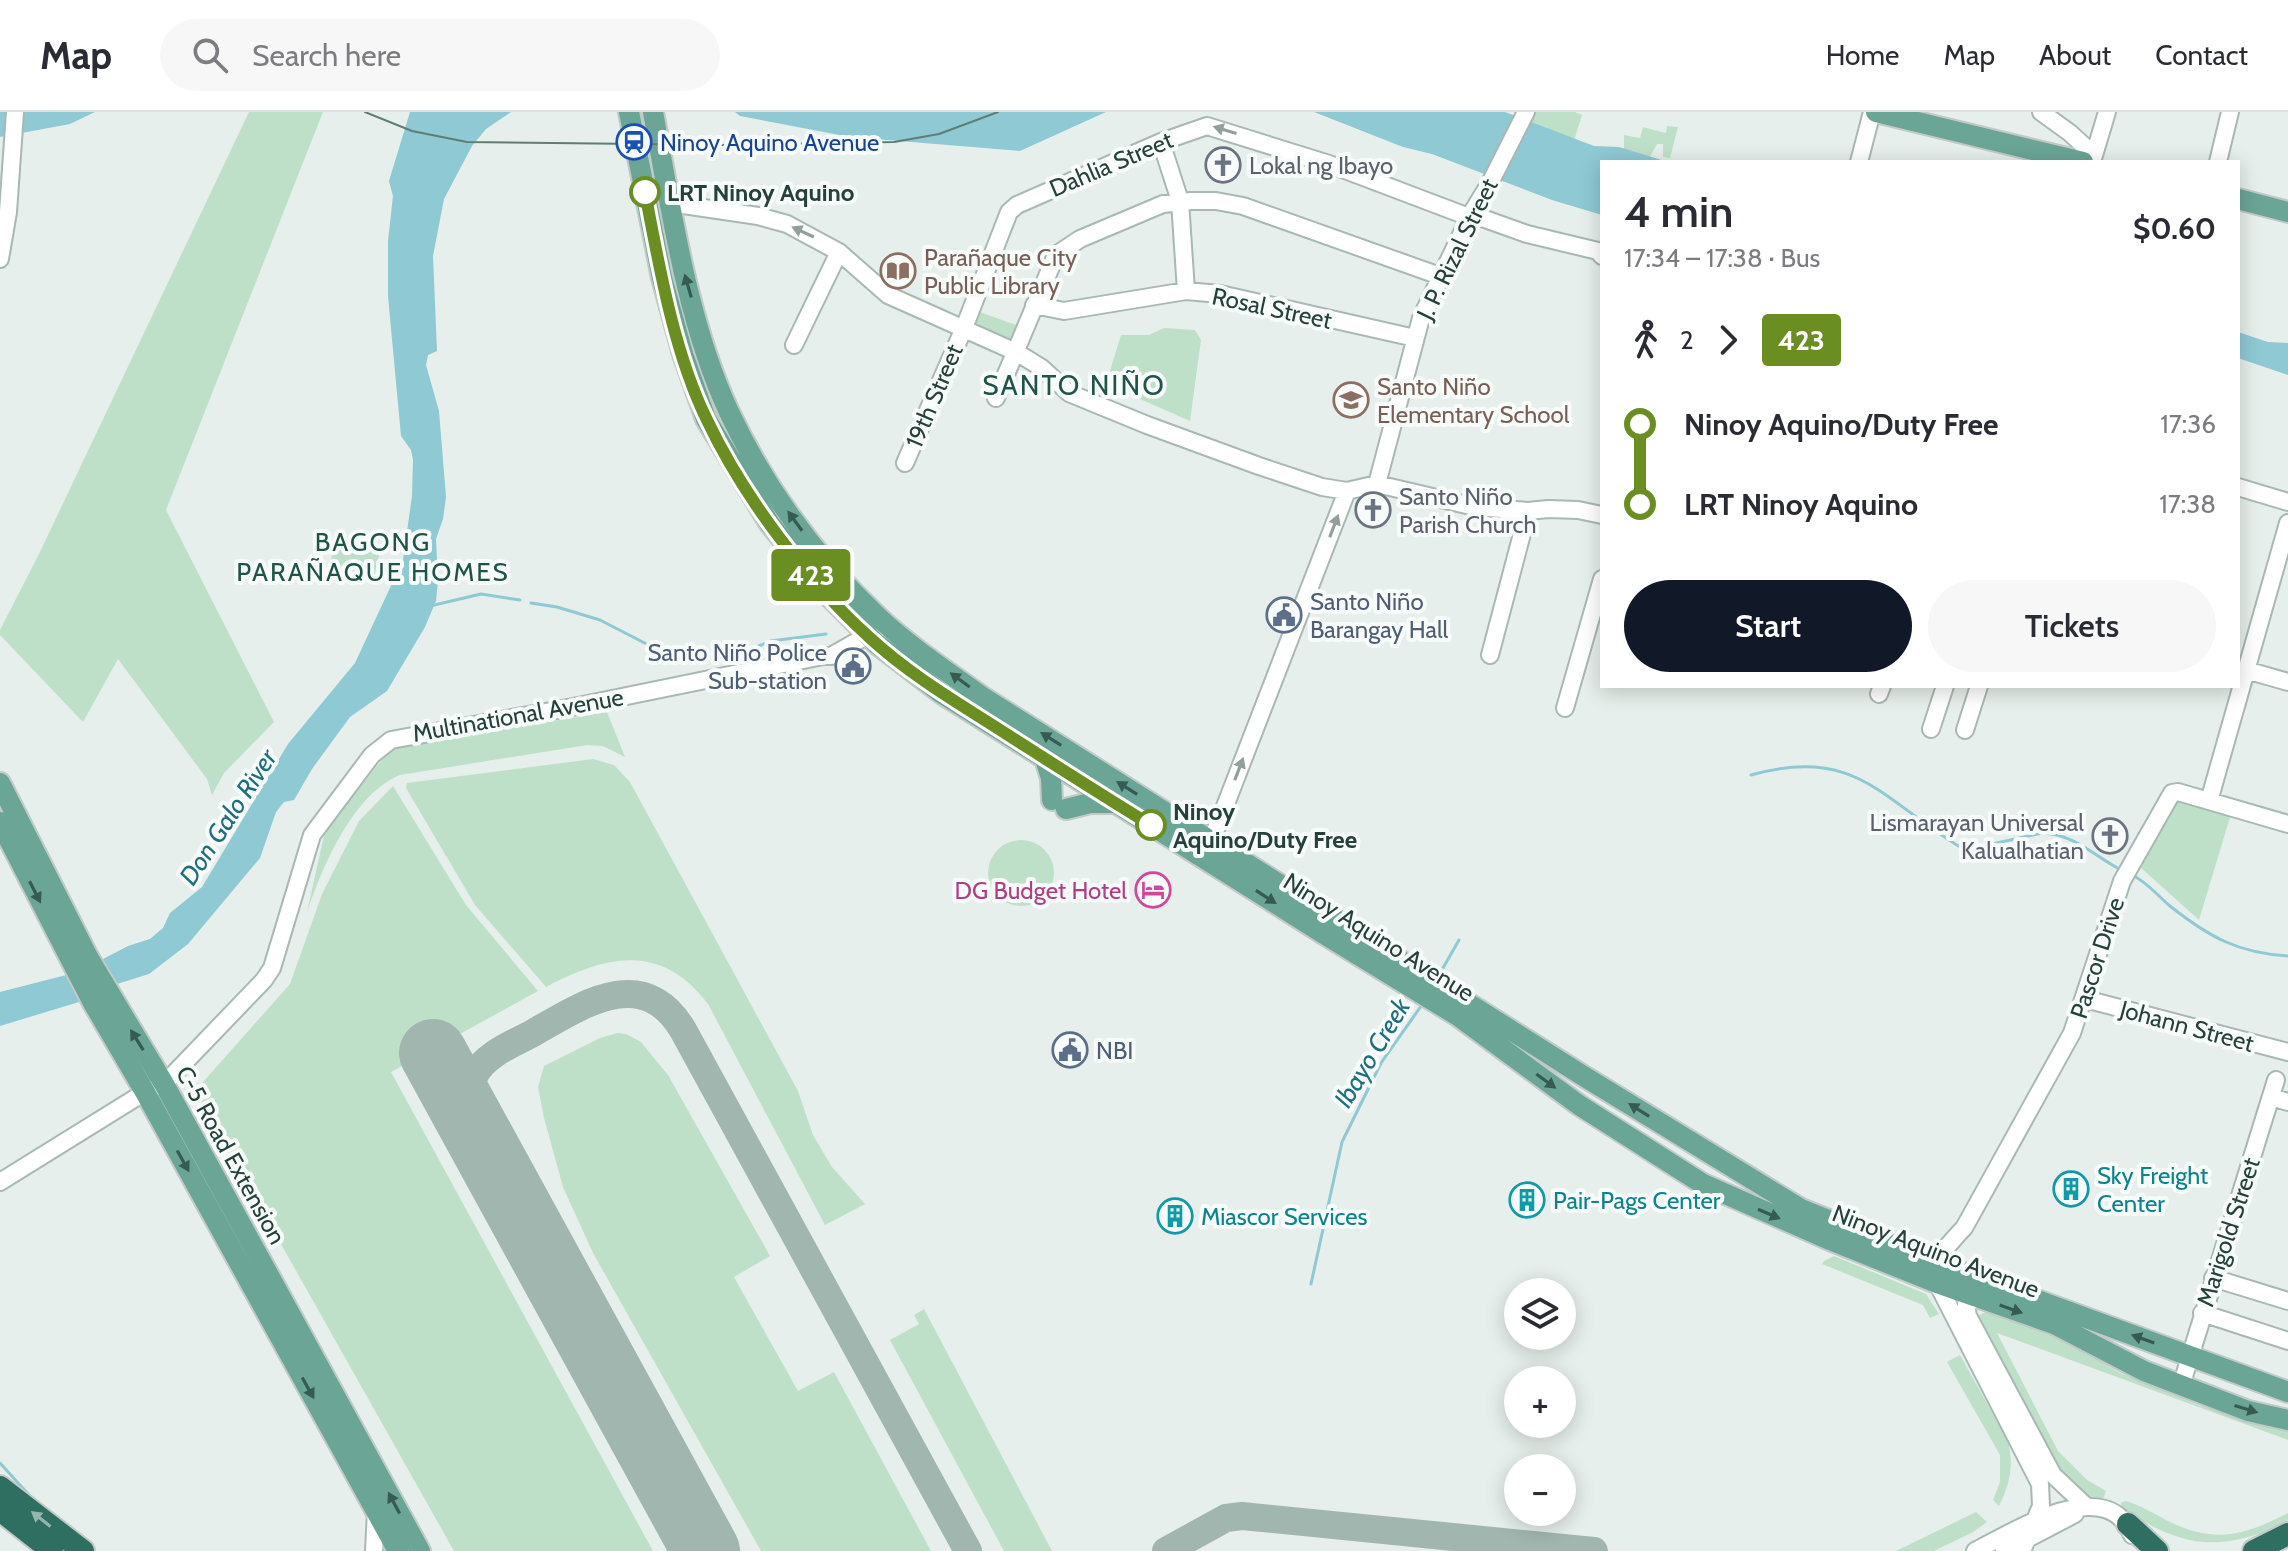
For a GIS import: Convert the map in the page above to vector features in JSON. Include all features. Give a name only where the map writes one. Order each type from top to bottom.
[{"type":"highway","points":[[0,1487],[83,1551]]},
{"type":"highway","points":[[0,1510],[52,1551]]},
{"type":"highway","points":[[2128,1524],[2157,1551]]},
{"type":"highway","points":[[2254,1551],[2288,1534]]},
{"type":"main road","name":"Ninoy Aquino Avenue","points":[[629,112],[662,278],[683,354],[706,419],[770,524],[826,593],[864,632],[941,693],[1116,803],[1206,848]]},
{"type":"main road","name":"Ninoy Aquino Avenue","points":[[653,112],[685,274],[705,347],[728,410],[756,463],[809,540],[846,585],[882,620],[984,698],[1206,848],[1421,982],[1801,1209],[1925,1259],[2288,1392]]},
{"type":"main road","points":[[1874,112],[2090,160]]},
{"type":"main road","points":[[2240,200],[2288,212]]},
{"type":"main road","points":[[683,354],[705,347]]},
{"type":"main road","points":[[1045,759],[1059,804],[1116,803]]},
{"type":"main road","name":"C-5 Road Extension","points":[[0,783],[80,960]]},
{"type":"main road","name":"C-5 Road Extension","points":[[0,822],[420,1551]]},
{"type":"main road","name":"Ninoy Aquino Avenue","points":[[1443,995],[1579,1105],[1703,1184],[1937,1283],[2054,1324],[2126,1363],[2181,1386],[2248,1411],[2288,1420]]},
{"type":"main road","name":"C-5 Road Extension","points":[[154,1088],[398,1551]]},
{"type":"main road","points":[[1656,1154],[1671,1130]]},
{"type":"street","points":[[0,259],[8,212],[15,112]]},
{"type":"street","name":"J. P. Rizal Street","points":[[1377,484],[1415,338],[1440,276],[1526,112]]},
{"type":"street","points":[[1860,160],[1874,112]]},
{"type":"street","points":[[2041,112],[2090,160],[2107,112]]},
{"type":"street","points":[[2218,160],[2230,112]]},
{"type":"street","name":"Dahlia Street","points":[[964,328],[1005,220],[1017,205],[1161,142],[1207,126],[1329,164],[1470,216],[1600,252]]},
{"type":"street","points":[[1161,142],[1180,201],[1186,291]]},
{"type":"street","points":[[996,398],[1056,255],[1080,239],[1163,204],[1216,201],[1243,206],[1440,276]]},
{"type":"street","points":[[670,203],[758,216],[787,224],[839,252],[888,295],[1016,352],[1042,368],[1069,393],[1220,453],[1322,487],[1347,491],[1377,484],[1475,507],[1528,511],[1578,510],[1600,515]]},
{"type":"street","points":[[794,345],[839,252]]},
{"type":"street","name":"Rosal Street","points":[[1034,305],[1064,311],[1186,291],[1220,294],[1415,338]]},
{"type":"street","name":"19th Street","points":[[905,463],[964,328]]},
{"type":"street","points":[[2240,488],[2288,502]]},
{"type":"street","points":[[1206,848],[1347,491]]},
{"type":"street","points":[[1490,655],[1528,511]]},
{"type":"street","points":[[2288,523],[2244,663],[2288,682]]},
{"type":"street","points":[[1565,708],[1600,586]]},
{"type":"street","name":"Multinational Avenue","points":[[0,1182],[154,1088],[264,980],[272,968],[312,835],[372,755],[391,740],[823,656],[882,620]]},
{"type":"street","points":[[1931,729],[1944,688]]},
{"type":"street","points":[[1965,730],[1978,688]]},
{"type":"street","points":[[2209,801],[2238,688]]},
{"type":"street","name":"Pascor Drive","points":[[1925,1259],[1936,1257],[1946,1250],[1964,1228],[2072,1033],[2122,881],[2172,793],[2178,792],[2288,824]]},
{"type":"street","name":"Johann Street","points":[[2085,999],[2288,1052]]},
{"type":"street","name":"Marigold Street","points":[[2181,1386],[2213,1278],[2280,1100],[2276,1080]]},
{"type":"street","name":"Pascor Drive","points":[[1964,1228],[1958,1255],[1966,1273]]},
{"type":"street","points":[[2213,1278],[2287,1297]]},
{"type":"street","points":[[1937,1283],[2037,1475],[2042,1494],[2041,1506],[2025,1545]]},
{"type":"street","points":[[1977,1297],[1966,1305],[1968,1316],[2030,1436],[2053,1475],[2087,1507]]},
{"type":"street","points":[[2202,1313],[2288,1341]]},
{"type":"street","points":[[2004,1551],[2025,1545],[2087,1507]]},
{"type":"street","points":[[1975,1551],[2035,1521],[2063,1510],[2087,1507],[2109,1512],[2128,1524],[2132,1535],[2146,1551]]},
{"type":"street","points":[[374,1551],[376,1511]]},
{"type":"green space","points":[[249,112],[323,112],[166,510],[274,722],[224,773],[212,795],[207,779],[118,659],[83,722],[0,635],[0,630]]},
{"type":"green space","points":[[1535,112],[1575,112],[1582,115],[1572,147],[1529,123]]},
{"type":"green space","points":[[1667,126],[1678,127],[1670,158],[1663,157],[1663,144],[1657,144],[1649,158],[1624,153],[1624,135],[1640,138],[1643,127],[1666,133]]},
{"type":"green space","points":[[977,311],[1019,326],[1013,341],[972,325]]},
{"type":"green space","points":[[1164,328],[1195,330],[1201,340],[1190,421],[1106,384],[1121,335],[1149,335]]},
{"type":"green space","points":[[338,534],[381,546],[374,577],[330,563]]},
{"type":"green space","points":[[607,712],[625,757],[603,746],[587,745],[400,775],[383,784],[354,815],[342,834],[321,874],[307,912],[325,831],[388,752],[396,747]]},
{"type":"green space","points":[[593,759],[614,765],[630,782],[798,1091],[813,1135],[832,1167],[865,1204],[825,1225],[708,1004],[690,984],[671,971],[652,963],[632,960],[611,962],[590,967],[546,987],[475,905],[406,788],[407,783]]},
{"type":"green space","points":[[393,786],[466,905],[538,991],[391,1072],[653,1551],[454,1551],[197,1095],[203,1082],[290,984],[322,894],[359,821]]},
{"type":"green space","points":[[2177,801],[2231,814],[2199,920],[2140,867]]},
{"type":"green space","points":[[1021,840],[1034,842],[1044,850],[1052,860],[1052,886],[1044,896],[1034,904],[1021,906],[1008,904],[998,896],[990,886],[988,873],[990,860],[998,850],[1008,842]]},
{"type":"green space","points":[[618,1033],[641,1042],[668,1075],[770,1256],[734,1277],[798,1391],[834,1372],[931,1551],[761,1551],[593,1253],[563,1187],[538,1087],[544,1066],[600,1038]]},
{"type":"green space","points":[[1834,1256],[1926,1294],[1939,1314],[1930,1318],[1923,1305],[1822,1264]]},
{"type":"green space","points":[[924,1309],[1052,1551],[1004,1551],[890,1340],[919,1324],[914,1315]]},
{"type":"green space","points":[[1983,1313],[2002,1313],[2050,1331],[2120,1373],[2200,1406],[2288,1430],[2288,1440],[1997,1333],[2058,1451],[2087,1480],[2106,1491],[2103,1499],[2086,1497],[2062,1482],[1977,1317]]},
{"type":"green space","points":[[1960,1355],[2008,1441],[2010,1474],[1999,1506],[1993,1500],[2000,1482],[2000,1455],[1947,1362]]},
{"type":"green space","points":[[2125,1501],[2187,1529],[2216,1535],[2258,1527],[2288,1513],[2288,1524],[2241,1539],[2203,1542],[2185,1539],[2145,1523],[2122,1509],[2121,1503]]},
{"type":"green space","points":[[1976,1512],[1987,1522],[1973,1532],[1934,1551],[1896,1551]]},
{"type":"water","points":[[0,112],[95,112],[70,124],[0,137]]},
{"type":"water","points":[[410,112],[511,112],[486,129],[472,146],[444,199],[433,256],[437,351],[428,355],[426,365],[439,411],[446,497],[436,539],[436,601],[425,627],[387,691],[350,717],[312,769],[294,800],[284,802],[276,812],[260,858],[188,944],[149,974],[114,985],[79,1002],[0,1026],[0,992],[78,972],[128,946],[150,939],[163,928],[170,913],[202,887],[288,744],[355,663],[403,560],[412,496],[413,460],[411,450],[401,436],[388,296],[388,241],[393,196],[389,181]]},
{"type":"water","points":[[735,112],[1106,112],[1020,151],[850,137],[740,116]]},
{"type":"water","points":[[1314,112],[1505,112],[1594,146],[1619,147],[1661,160],[1600,160],[1600,214],[1552,200],[1432,154],[1403,147]]},
{"type":"water","points":[[2240,333],[2268,342],[2288,343],[2288,375],[2240,359]]},
{"type":"waterway","name":"Don Galo River","points":[[430,606],[481,594],[520,600]]},
{"type":"waterway","name":"Don Galo River","points":[[531,603],[600,620],[666,654],[696,657],[741,653],[771,641],[826,634]]},
{"type":"waterway","name":"Ibayo Creek","points":[[1751,775],[1788,768],[1818,767],[1844,773],[1867,783],[1965,850],[2042,833],[2053,834],[2074,841],[2121,870]]},
{"type":"waterway","name":"Ibayo Creek","points":[[2132,875],[2211,935],[2239,947],[2288,956]]},
{"type":"waterway","name":"Ibayo Creek","points":[[1439,975],[1459,940]]},
{"type":"waterway","name":"Ibayo Creek","points":[[1311,1284],[1342,1142],[1381,1063],[1424,1002]]},
{"type":"waterway","points":[[0,1463],[29,1495]]},
{"type":"taxiway","points":[[478,1135],[470,1106],[471,1083],[479,1068],[500,1050],[571,1011],[611,996],[631,994],[650,998],[667,1010],[683,1030],[968,1551]]},
{"type":"taxiway","points":[[1166,1551],[1226,1518],[1242,1516],[1594,1551]]},
{"type":"runway","points":[[433,1053],[706,1551]]},
{"type":"tram line","points":[[365,112],[412,131],[467,142],[727,145],[894,142],[939,134],[998,112]]},
{"type":"bus line","name":"423","points":[[645,192],[662,278],[683,354],[706,419],[770,524],[797,558],[868,636],[941,693],[1151,825]]},
{"type":"place","name":"Ninoy Aquino Avenue","points":[[634,142]]},
{"type":"place","name":"Lokal ng Ibayo","points":[[1223,165]]},
{"type":"place","name":"LRT Ninoy Aquino","points":[[645,192]]},
{"type":"place","name":"Parañaque City Public Library","points":[[898,271]]},
{"type":"place","name":"Santo Niño Elementary School","points":[[1351,400]]},
{"type":"place","name":"Santo Niño Parish Church","points":[[1373,510]]},
{"type":"place","name":"Santo Niño Barangay Hall","points":[[1284,615]]},
{"type":"place","name":"Santo Niño Police Sub-station","points":[[853,666]]},
{"type":"place","name":"Ninoy Aquino/Duty Free","points":[[1151,825]]},
{"type":"place","name":"Lismarayan Universal Kalualhatian","points":[[2110,836]]},
{"type":"place","name":"DG Budget Hotel","points":[[1153,890]]},
{"type":"place","name":"NBI","points":[[1070,1050]]},
{"type":"place","name":"Sky Freight Center","points":[[2071,1189]]},
{"type":"place","name":"Pair-Pags Center","points":[[1527,1200]]},
{"type":"place","name":"Miascor Services","points":[[1175,1216]]},
{"type":"district","name":"SANTO NIÑO","points":[[1074,385]]},
{"type":"district","name":"BAGONG PARAÑAQUE HOMES","points":[[373,557]]}]
